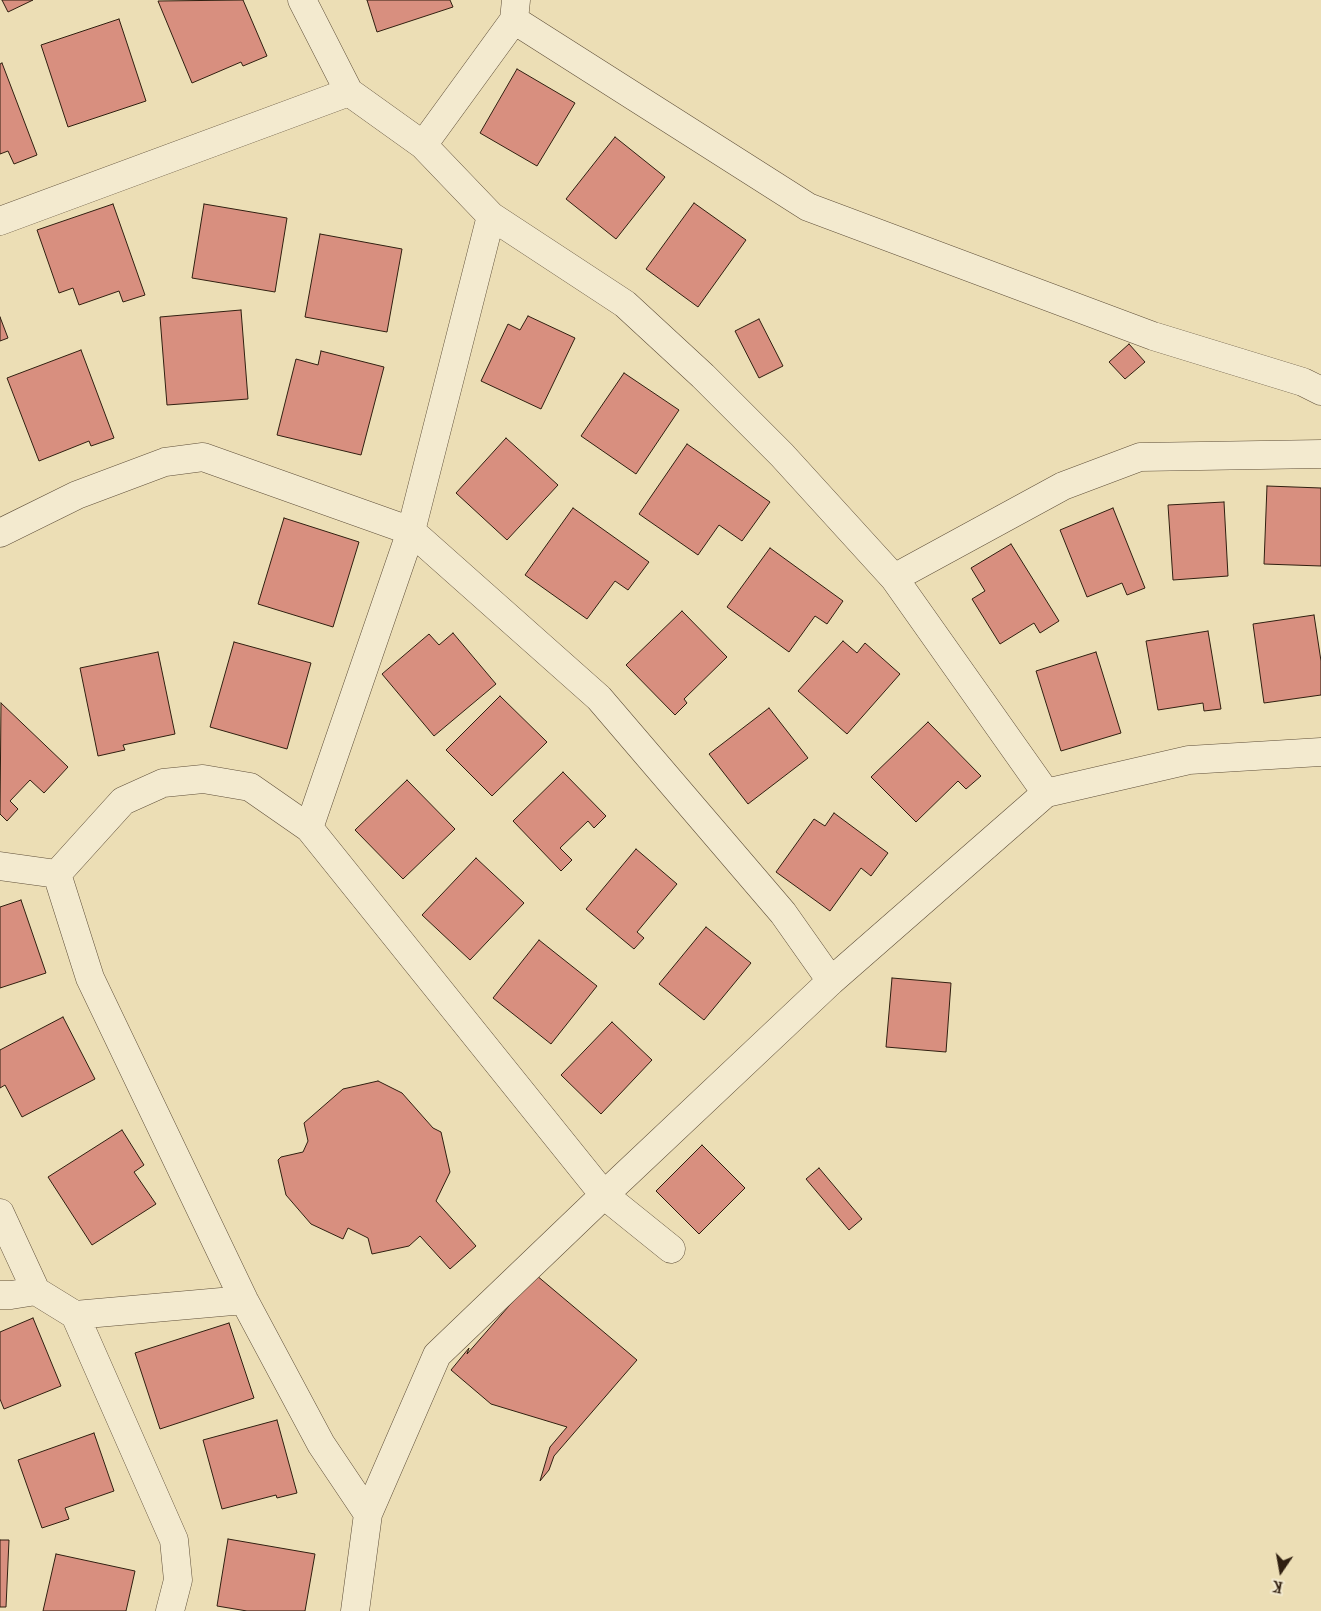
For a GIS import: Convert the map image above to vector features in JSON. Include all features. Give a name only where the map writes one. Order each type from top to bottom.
[{"type":"street","points":[[302,0],[349,92],[423,145],[491,216],[625,304],[703,376],[775,448],[894,578],[1046,793]]},
{"type":"street","points":[[423,145],[515,10],[808,207],[1153,336],[1303,382],[1321,391]]},
{"type":"street","points":[[0,220],[349,92]]},
{"type":"street","points":[[309,828],[412,531],[491,216]]},
{"type":"street","points":[[894,578],[1063,486],[1140,457],[1321,454]]},
{"type":"street","points":[[0,533],[77,495],[147,468],[165,462],[203,457],[412,531],[600,698],[783,912],[831,981]]},
{"type":"street","points":[[355,1611],[368,1514],[437,1355],[831,981],[1046,793],[1189,760],[1321,752]]},
{"type":"street","points":[[56,874],[123,801],[163,783],[203,779],[250,787],[309,828],[604,1195],[671,1249]]},
{"type":"street","points":[[0,866],[56,874]]},
{"type":"street","points":[[56,874],[90,978],[244,1300],[321,1444],[368,1514]]},
{"type":"street","points":[[0,1213],[36,1291],[75,1315],[174,1540],[178,1580],[170,1611]]},
{"type":"street","points":[[0,1295],[36,1291]]},
{"type":"street","points":[[75,1315],[244,1300]]},
{"type":"building","points":[[2,0],[33,0],[8,12]]},
{"type":"building","points":[[243,0],[267,56],[243,66],[241,62],[192,83],[158,1]]},
{"type":"building","points":[[367,0],[450,0],[453,7],[377,32]]},
{"type":"building","points":[[119,19],[146,101],[68,127],[41,45]]},
{"type":"building","points":[[2,63],[37,155],[14,164],[8,151],[0,154],[0,64]]},
{"type":"building","points":[[517,69],[575,103],[537,166],[480,133]]},
{"type":"building","points":[[615,137],[665,177],[616,239],[566,199]]},
{"type":"building","points":[[694,203],[746,240],[698,307],[646,269]]},
{"type":"building","points":[[113,204],[145,295],[123,302],[119,291],[79,305],[73,288],[59,293],[37,230]]},
{"type":"building","points":[[204,204],[287,218],[275,292],[192,278]]},
{"type":"building","points":[[320,234],[402,249],[387,332],[305,317]]},
{"type":"building","points":[[241,310],[248,399],[167,405],[160,317]]},
{"type":"building","points":[[528,316],[575,338],[541,409],[481,381],[508,324],[520,330]]},
{"type":"building","points":[[0,317],[8,338],[0,341]]},
{"type":"building","points":[[759,319],[783,366],[759,378],[735,331]]},
{"type":"building","points":[[1129,344],[1145,362],[1125,379],[1109,362]]},
{"type":"building","points":[[81,350],[114,438],[91,446],[89,441],[39,461],[7,378]]},
{"type":"building","points":[[321,351],[384,367],[361,455],[277,435],[296,359],[318,365]]},
{"type":"building","points":[[624,373],[679,410],[636,474],[581,436]]},
{"type":"building","points":[[506,438],[558,485],[507,540],[456,493]]},
{"type":"building","points":[[687,444],[770,502],[742,541],[719,525],[698,555],[639,514]]},
{"type":"building","points":[[1267,486],[1321,488],[1321,566],[1264,564]]},
{"type":"building","points":[[1224,502],[1228,576],[1173,580],[1168,505]]},
{"type":"building","points":[[573,508],[649,562],[628,590],[615,581],[587,619],[525,575]]},
{"type":"building","points":[[1113,508],[1145,588],[1127,595],[1122,583],[1087,597],[1060,530]]},
{"type":"building","points":[[284,518],[359,542],[333,627],[258,604]]},
{"type":"building","points":[[1011,544],[1059,621],[1040,633],[1034,623],[1000,644],[972,599],[985,591],[971,568]]},
{"type":"building","points":[[770,548],[843,601],[827,624],[815,616],[789,652],[727,607]]},
{"type":"building","points":[[682,611],[727,657],[684,699],[687,703],[675,715],[626,665]]},
{"type":"building","points":[[1314,615],[1321,661],[1321,695],[1264,703],[1253,624]]},
{"type":"building","points":[[1208,631],[1221,709],[1204,711],[1203,703],[1158,710],[1146,641]]},
{"type":"building","points":[[453,633],[496,684],[434,736],[382,674],[429,634],[439,645]]},
{"type":"building","points":[[843,641],[857,653],[865,643],[900,674],[847,734],[798,691]]},
{"type":"building","points":[[234,642],[311,663],[287,749],[210,727]]},
{"type":"building","points":[[158,652],[175,734],[123,745],[125,750],[98,756],[80,668]]},
{"type":"building","points":[[1096,652],[1121,733],[1061,751],[1036,671]]},
{"type":"building","points":[[500,696],[547,742],[492,796],[446,750]]},
{"type":"building","points":[[1,703],[68,767],[44,793],[30,780],[10,801],[18,809],[7,821],[0,814]]},
{"type":"building","points":[[769,708],[808,758],[748,804],[709,754]]},
{"type":"building","points":[[928,722],[981,776],[966,789],[958,781],[916,822],[871,777]]},
{"type":"building","points":[[563,772],[606,816],[594,828],[588,821],[560,848],[572,860],[561,871],[513,821]]},
{"type":"building","points":[[407,780],[455,829],[403,879],[355,830]]},
{"type":"building","points":[[834,813],[888,853],[871,876],[861,868],[830,911],[776,872],[814,819],[825,826]]},
{"type":"building","points":[[636,849],[677,884],[637,932],[644,938],[634,949],[586,909]]},
{"type":"building","points":[[476,858],[524,903],[470,960],[422,915]]},
{"type":"building","points":[[21,900],[46,973],[0,988],[0,907]]},
{"type":"building","points":[[706,927],[751,963],[704,1020],[659,984]]},
{"type":"building","points":[[539,940],[597,986],[551,1044],[493,998]]},
{"type":"building","points":[[892,978],[951,983],[946,1052],[886,1047]]},
{"type":"building","points":[[63,1017],[95,1079],[22,1117],[5,1085],[0,1088],[0,1050]]},
{"type":"building","points":[[612,1022],[652,1060],[601,1114],[561,1075]]},
{"type":"building","points":[[378,1081],[402,1093],[433,1128],[441,1132],[450,1172],[436,1201],[476,1246],[450,1269],[420,1236],[409,1246],[372,1254],[368,1238],[348,1228],[343,1239],[311,1224],[286,1195],[278,1160],[281,1157],[303,1152],[308,1141],[304,1123],[343,1089]]},
{"type":"building","points":[[122,1130],[144,1165],[134,1172],[156,1204],[92,1245],[48,1177]]},
{"type":"building","points":[[702,1145],[745,1188],[699,1234],[656,1191]]},
{"type":"building","points":[[819,1168],[862,1219],[849,1230],[806,1179]]},
{"type":"building","points":[[536,1275],[637,1360],[554,1456],[549,1470],[540,1481],[550,1447],[567,1427],[491,1404],[451,1370]]},
{"type":"building","points":[[33,1318],[61,1386],[4,1409],[0,1399],[0,1332]]},
{"type":"building","points":[[229,1323],[254,1398],[160,1429],[135,1353]]},
{"type":"building","points":[[277,1420],[297,1493],[277,1498],[276,1495],[222,1509],[203,1440]]},
{"type":"building","points":[[94,1433],[114,1491],[65,1508],[69,1519],[42,1528],[18,1460]]},
{"type":"building","points":[[228,1539],[315,1554],[305,1611],[247,1611],[217,1606]]},
{"type":"building","points":[[0,1540],[9,1540],[6,1607],[0,1607]]},
{"type":"building","points":[[56,1554],[135,1571],[126,1611],[43,1611]]}]
